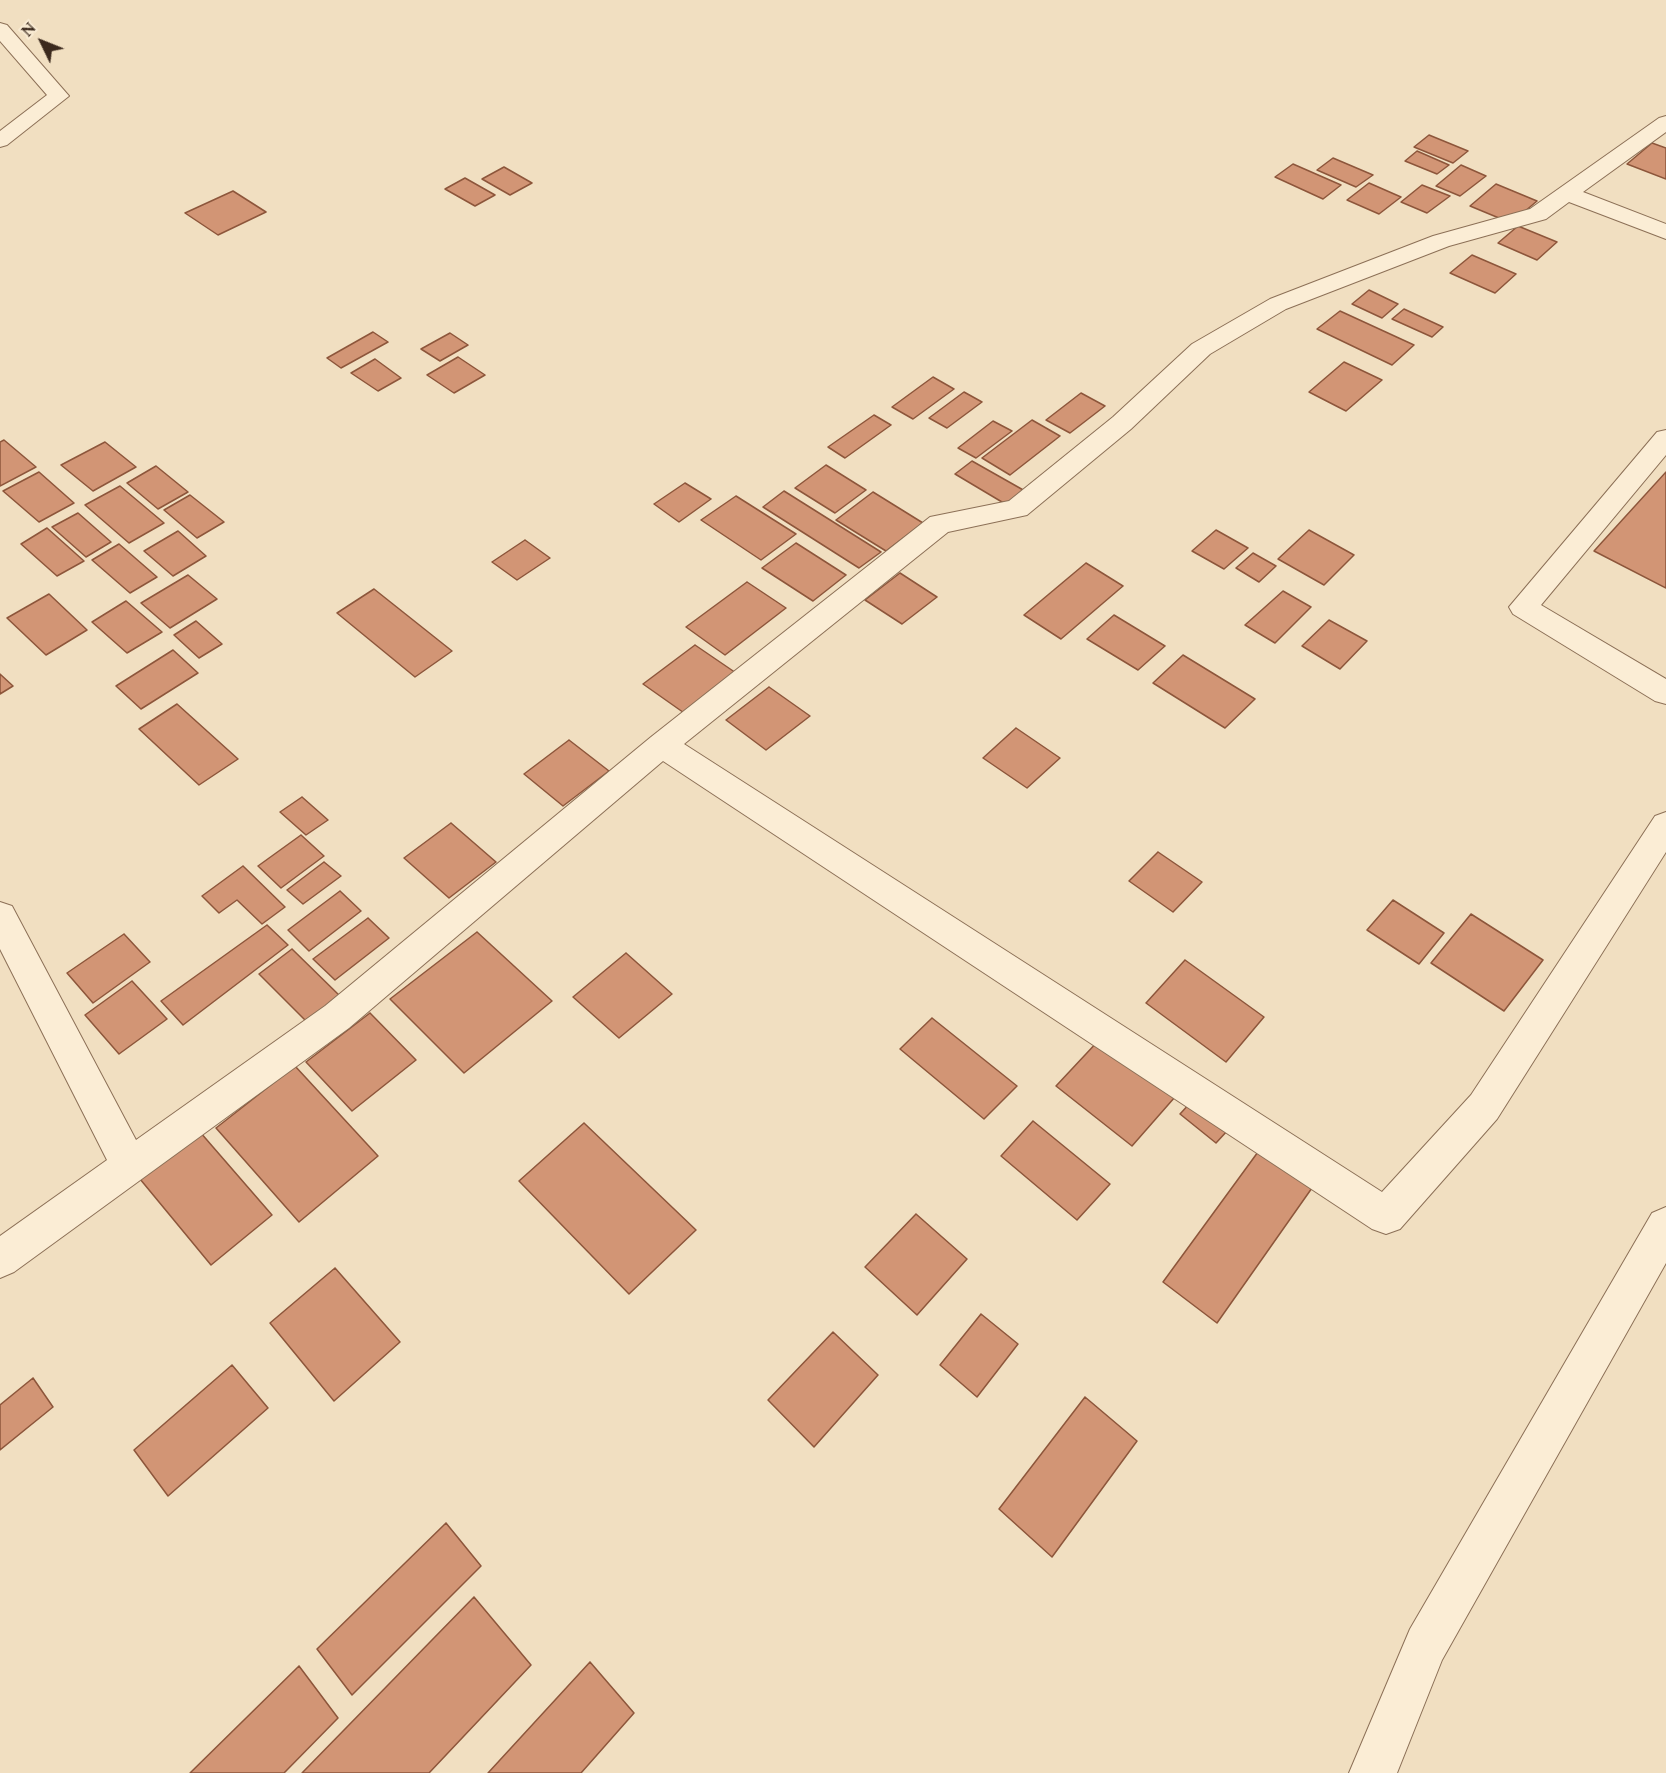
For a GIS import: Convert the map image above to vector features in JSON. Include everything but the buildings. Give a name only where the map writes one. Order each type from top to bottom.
[{"type":"street","points":[[0,29],[59,96],[0,141]]},
{"type":"street","points":[[0,1259],[337,1017],[662,745],[940,524],[1017,509],[1122,423],[1201,349],[1278,304],[1441,241],[1538,214],[1666,122]]},
{"type":"street","points":[[1567,193],[1666,232]]},
{"type":"street","points":[[1666,438],[1523,607],[1666,693]]},
{"type":"street","points":[[662,745],[1386,1216],[1484,1107],[1666,825]]},
{"type":"street","points":[[0,916],[130,1166]]},
{"type":"street","points":[[1373,1773],[1426,1645],[1666,1226]]}]
